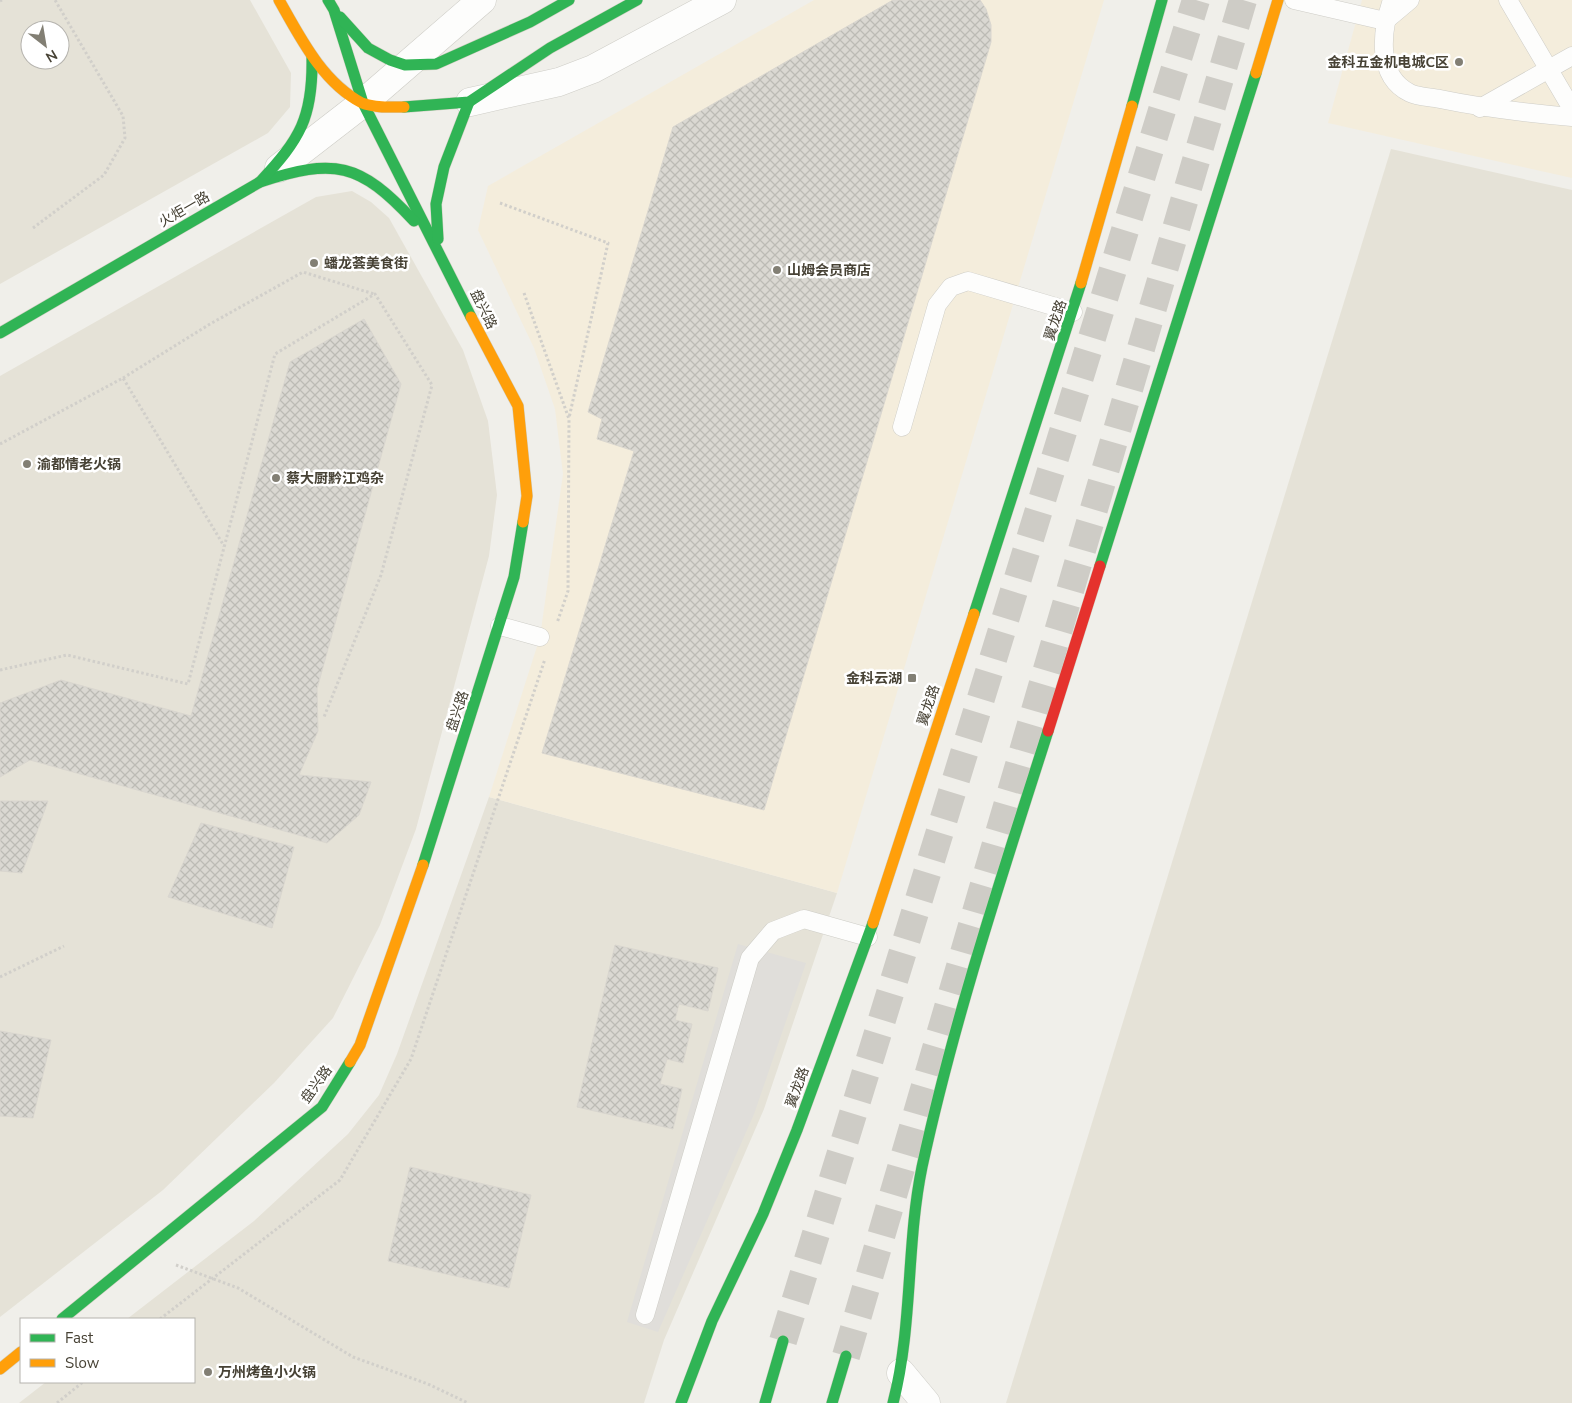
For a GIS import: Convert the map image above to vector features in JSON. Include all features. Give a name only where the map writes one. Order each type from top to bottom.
[{"type":"main road","points":[[279,0],[312,58],[339,85],[363,103],[384,107],[422,107],[469,102],[550,48],[637,0]]},
{"type":"main road","points":[[331,5],[368,48],[405,65],[436,64],[530,22],[569,0]]},
{"type":"main road","name":"翼龙路","points":[[680,1403],[712,1320],[763,1214],[798,1130],[868,937],[1073,312],[1162,0]]},
{"type":"main road","points":[[893,1403],[901,1373],[912,1234],[922,1168],[969,979],[1242,120],[1278,0]]},
{"type":"main road","name":"盘兴路","points":[[63,1318],[268,1154],[322,1107],[360,1045],[418,882],[514,577],[527,496],[518,406],[483,341],[439,250],[363,103],[331,5]]},
{"type":"main road","name":"火炬一路","points":[[0,333],[260,182],[300,135],[309,112],[314,87],[312,58]]},
{"type":"main road","points":[[439,250],[436,204],[444,168],[469,102]]},
{"type":"main road","points":[[260,182],[308,168],[337,168],[365,176],[390,194],[439,250]]},
{"type":"main road","points":[[764,1403],[783,1341]]},
{"type":"main road","points":[[0,1369],[20,1353]]},
{"type":"main road","points":[[832,1403],[846,1356]]},
{"type":"street","points":[[260,182],[363,103],[482,0]]},
{"type":"street","points":[[469,102],[559,82],[593,69],[722,0]]},
{"type":"street","points":[[901,1373],[926,1403]]},
{"type":"lane","points":[[1294,0],[1385,21]]},
{"type":"lane","points":[[1392,0],[1385,21],[1383,47],[1388,67],[1397,82],[1410,93],[1480,108],[1572,117]]},
{"type":"lane","points":[[1385,21],[1410,0]]},
{"type":"lane","points":[[1508,0],[1572,109]]},
{"type":"lane","points":[[1480,108],[1572,56]]},
{"type":"lane","points":[[902,427],[937,305],[951,287],[968,282],[1073,312]]},
{"type":"lane","points":[[500,626],[540,637]]},
{"type":"lane","points":[[645,1315],[750,958],[773,931],[804,918],[868,937]]},
{"type":"path","points":[[33,228],[104,175],[125,138],[124,116],[55,0]]},
{"type":"path","points":[[500,203],[608,243],[569,419]]},
{"type":"path","points":[[0,444],[123,378],[210,324],[303,272],[375,294],[432,385],[381,576],[324,717]]},
{"type":"path","points":[[0,670],[66,655],[188,684],[275,354],[375,294]]},
{"type":"path","points":[[123,378],[224,547]]},
{"type":"path","points":[[0,977],[64,946]]},
{"type":"path","points":[[144,1253],[238,1288],[353,1357],[428,1384],[468,1403]]},
{"type":"path","points":[[57,1403],[82,1383]]},
{"type":"shaded area","points":[[0,0],[250,0],[291,73],[290,107],[268,133],[0,284]]},
{"type":"shaded area","points":[[814,0],[1104,0],[837,893],[489,797],[540,637],[563,474],[555,409],[534,348],[478,230],[488,186]]},
{"type":"shaded area","name":"金科五金机电城C区","points":[[1362,0],[1572,0],[1572,178],[1328,123]]},
{"type":"shaded area","points":[[1391,149],[1572,190],[1572,1403],[1006,1403]]},
{"type":"shaded area","points":[[352,191],[371,202],[389,218],[463,350],[488,421],[497,495],[489,556],[416,829],[380,925],[333,1018],[274,1083],[163,1190],[0,1317],[0,376],[316,197]]},
{"type":"shaded area","points":[[489,797],[837,893],[764,1109],[664,1340],[644,1403],[19,1403],[45,1383],[195,1383],[195,1318],[128,1318],[254,1221],[348,1134],[379,1095],[397,1054]]},
{"type":"shaded area","points":[[738,944],[806,963],[754,1114],[658,1332],[627,1322]]},
{"type":"building","name":"山姆会员商店","points":[[893,0],[980,0],[986,9],[991,25],[991,42],[764,810],[542,753],[634,451],[597,439],[602,419],[588,412],[673,127]]},
{"type":"building","points":[[364,319],[401,384],[317,689],[318,731],[299,775],[371,782],[359,815],[327,843],[30,760],[0,777],[0,703],[61,680],[191,716],[290,362]]},
{"type":"building","points":[[0,801],[48,801],[22,873],[0,871]]},
{"type":"building","points":[[201,823],[294,847],[272,928],[168,897]]},
{"type":"building","points":[[615,945],[718,968],[708,1011],[679,1004],[675,1020],[692,1024],[683,1063],[667,1059],[660,1084],[682,1089],[673,1129],[577,1107]]},
{"type":"building","points":[[0,1031],[51,1040],[33,1118],[0,1116]]},
{"type":"building","points":[[410,1167],[531,1195],[509,1288],[388,1261]]},
{"type":"tunnel","points":[[783,1341],[1196,0]]},
{"type":"tunnel","points":[[846,1356],[1243,0]]},
{"type":"traffic: fast","points":[[328,0],[334,10],[363,103],[471,317]]},
{"type":"traffic: fast","points":[[340,17],[368,48],[390,60],[405,65],[436,64],[530,22],[569,0]]},
{"type":"traffic: fast","points":[[404,107],[469,102],[550,48],[637,0]]},
{"type":"traffic: fast","points":[[1132,106],[1162,0]]},
{"type":"traffic: fast","points":[[0,333],[260,182],[294,140],[307,112],[312,79],[312,58]]},
{"type":"traffic: fast","points":[[1100,566],[1256,73]]},
{"type":"traffic: fast","points":[[438,239],[436,204],[444,167],[469,102]]},
{"type":"traffic: fast","points":[[260,182],[308,170],[327,168],[344,170],[361,176],[377,187],[395,201],[414,221]]},
{"type":"traffic: fast","points":[[974,614],[1081,283]]},
{"type":"traffic: fast","points":[[423,865],[514,577],[523,522]]},
{"type":"traffic: fast","points":[[893,1403],[904,1345],[917,1196],[922,1167],[964,1002],[1048,731]]},
{"type":"traffic: fast","points":[[681,1403],[712,1321],[763,1214],[797,1130],[873,923]]},
{"type":"traffic: fast","points":[[63,1318],[322,1107],[350,1062]]},
{"type":"traffic: fast","points":[[765,1403],[783,1341]]},
{"type":"traffic: fast","points":[[832,1403],[846,1356]]},
{"type":"traffic: slow","points":[[279,0],[313,58],[335,83],[348,94],[367,105],[404,107]]},
{"type":"traffic: slow","points":[[1256,73],[1278,0]]},
{"type":"traffic: slow","points":[[1081,283],[1132,106]]},
{"type":"traffic: slow","points":[[471,317],[518,406],[527,496],[523,522]]},
{"type":"traffic: slow","points":[[873,923],[974,614]]},
{"type":"traffic: slow","points":[[350,1062],[360,1045],[423,865]]},
{"type":"traffic: slow","points":[[0,1369],[20,1353]]},
{"type":"traffic: jam","points":[[1048,731],[1100,566]]},
{"type":"place","name":"金科五金机电城C区","points":[[1459,62]]},
{"type":"place","name":"蟠龙荟美食街","points":[[314,263]]},
{"type":"place","name":"山姆会员商店","points":[[777,270]]},
{"type":"place","name":"渝都情老火锅","points":[[27,464]]},
{"type":"place","name":"蔡大厨黔江鸡杂","points":[[276,478]]},
{"type":"place","name":"金科云湖","points":[[912,678]]},
{"type":"place","name":"万州烤鱼小火锅","points":[[208,1372]]}]
